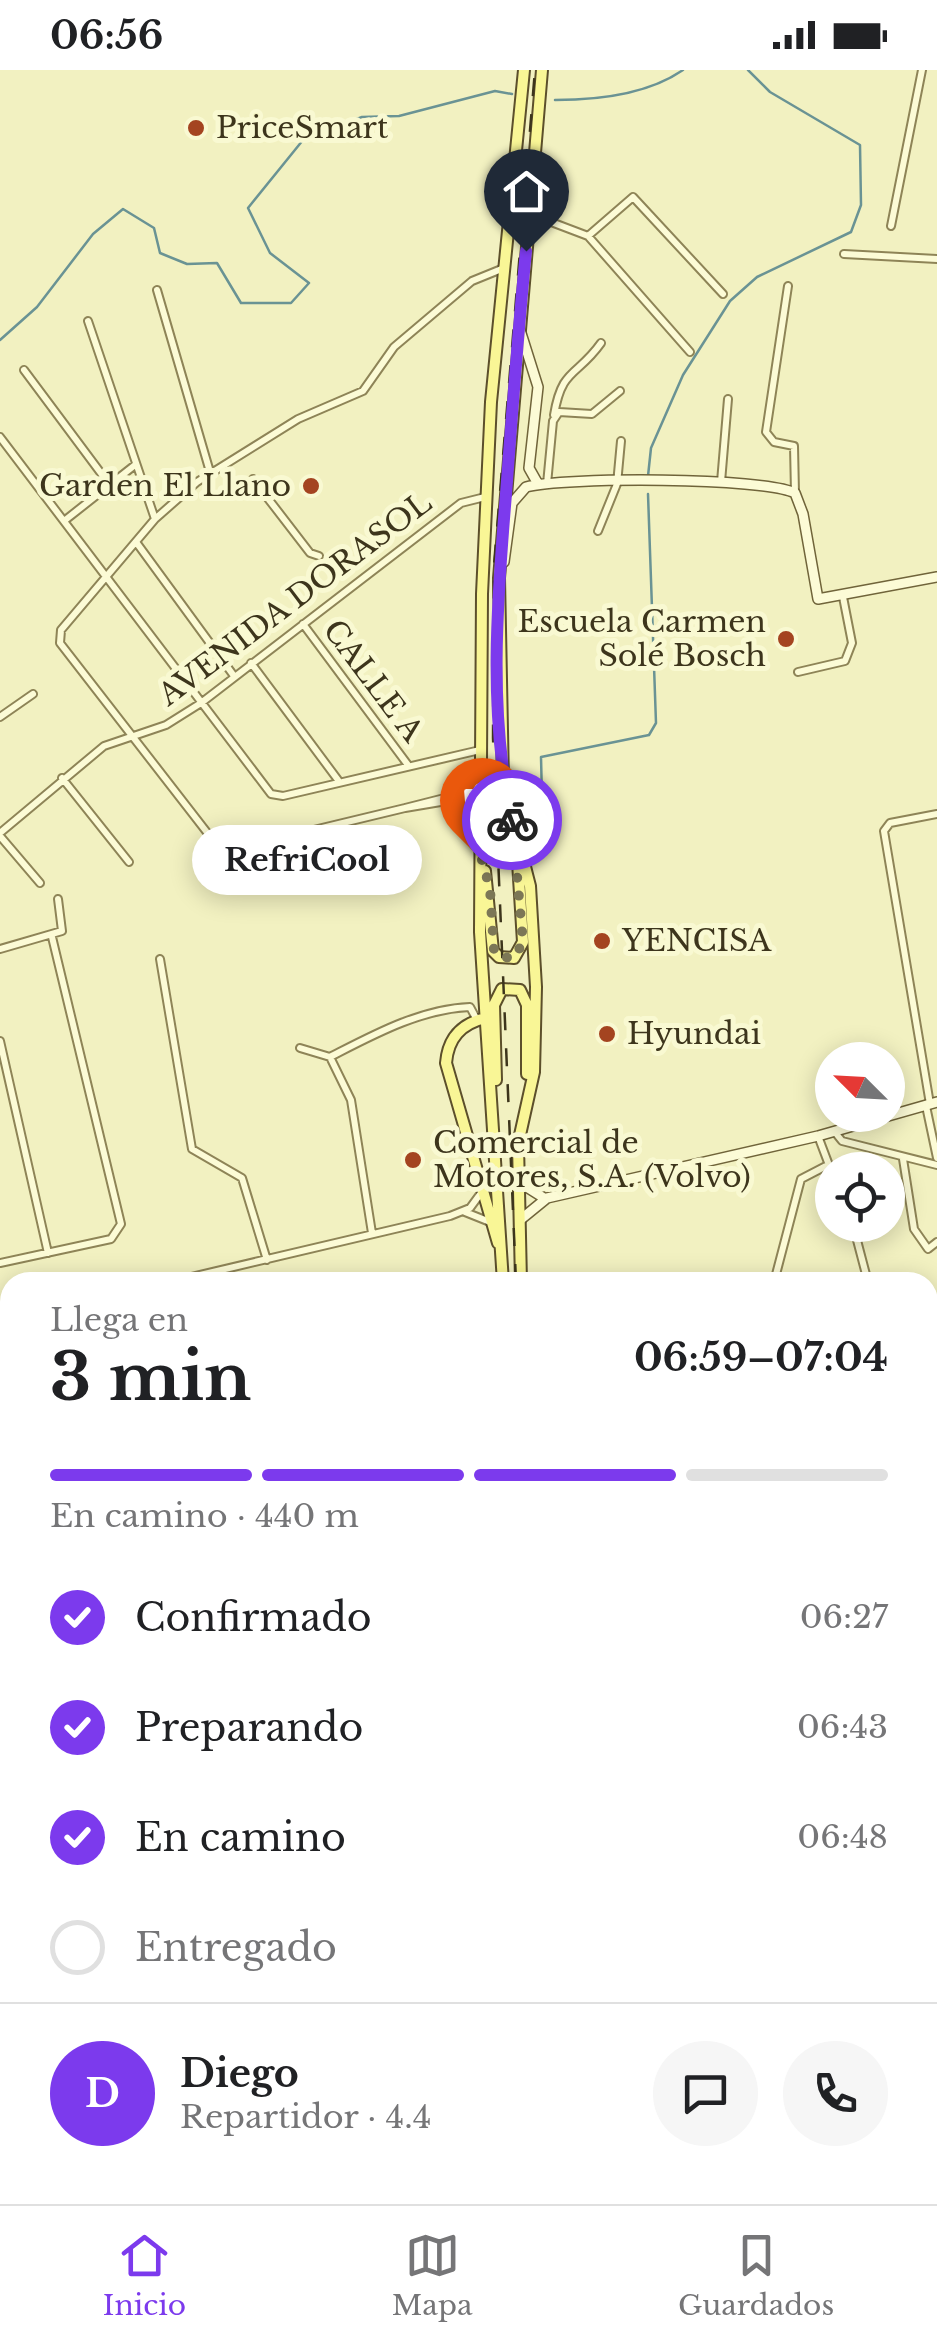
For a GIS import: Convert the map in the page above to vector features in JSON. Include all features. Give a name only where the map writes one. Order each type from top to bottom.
[{"type":"main road","points":[[503,1272],[494,1128],[481,1019],[484,497],[524,70]]},
{"type":"main road","points":[[520,1272],[518,1144],[534,1072],[536,987],[530,886],[503,781],[499,578],[542,70]]},
{"type":"main road","points":[[482,860],[490,889],[494,951],[499,957],[514,958],[523,942],[516,838]]},
{"type":"main road","points":[[494,1128],[494,1006],[502,989],[511,987],[520,990],[527,1005],[527,1105]]},
{"type":"main road","points":[[481,1019],[455,1036],[446,1063],[502,1253]]},
{"type":"street","points":[[891,226],[922,70]]},
{"type":"street","points":[[588,236],[633,197],[724,294]]},
{"type":"street","points":[[529,214],[588,236],[690,352]]},
{"type":"street","points":[[844,254],[937,259]]},
{"type":"street","points":[[209,836],[60,644],[59,634],[155,520],[210,472],[298,419],[363,391],[394,347],[412,331],[472,281],[490,270],[505,268]]},
{"type":"street","points":[[788,286],[766,432],[774,442],[794,446],[795,493],[804,514],[815,596],[823,601],[937,577]]},
{"type":"street","points":[[157,290],[210,472]]},
{"type":"street","points":[[88,321],[155,520]]},
{"type":"street","points":[[519,326],[538,388],[530,468],[542,484]]},
{"type":"street","points":[[542,484],[558,388],[601,343]]},
{"type":"street","points":[[24,370],[109,484]]},
{"type":"street","points":[[553,421],[559,412],[592,414],[620,391]]},
{"type":"street","points":[[721,483],[728,399]]},
{"type":"street","points":[[0,437],[271,794],[283,796],[338,780],[480,750]]},
{"type":"street","points":[[598,530],[617,484],[621,441]]},
{"type":"street","points":[[64,521],[134,465]]},
{"type":"street","points":[[253,479],[310,553],[319,556]]},
{"type":"street","points":[[499,578],[512,503],[520,491],[542,484],[721,483],[771,486],[795,493]]},
{"type":"street","name":"AVENIDA DORASOL","points":[[0,834],[104,746],[166,725],[461,504],[484,497]]},
{"type":"street","points":[[136,542],[234,676]]},
{"type":"street","points":[[798,672],[845,661],[852,643],[843,597]]},
{"type":"street","name":"CALLE A","points":[[303,624],[408,764]]},
{"type":"street","points":[[251,664],[338,780]]},
{"type":"street","points":[[0,717],[33,694]]},
{"type":"street","points":[[62,778],[129,862]]},
{"type":"street","points":[[202,856],[482,792]]},
{"type":"street","points":[[905,1159],[937,1162],[931,1104],[884,831],[890,824],[937,814]]},
{"type":"street","points":[[0,834],[40,883]]},
{"type":"street","points":[[0,949],[52,937],[64,926],[58,899]]},
{"type":"street","points":[[0,1263],[111,1239],[122,1218],[52,937]]},
{"type":"street","points":[[160,958],[192,1149],[242,1178],[266,1260]]},
{"type":"street","points":[[300,1048],[330,1056],[394,1025],[454,1008],[470,1008],[481,1019]]},
{"type":"street","points":[[0,1041],[48,1253]]},
{"type":"street","points":[[330,1056],[351,1100],[372,1233]]},
{"type":"street","points":[[905,1112],[931,1104]]},
{"type":"street","points":[[518,1224],[531,1207],[547,1198],[834,1132],[842,1141],[879,1152]]},
{"type":"street","points":[[818,1136],[824,1152]]},
{"type":"street","points":[[777,1272],[801,1179],[815,1174]]},
{"type":"street","points":[[905,1176],[914,1229],[928,1249],[937,1242]]},
{"type":"street","points":[[517,1181],[532,1194],[547,1198]]},
{"type":"street","points":[[464,1212],[482,1190]]},
{"type":"street","points":[[221,1272],[464,1212],[479,1214],[491,1224]]},
{"type":"street","points":[[857,1242],[865,1272]]},
{"type":"waterway","points":[[555,100],[622,94],[654,85],[683,70]]},
{"type":"waterway","points":[[648,476],[651,448],[683,375],[730,301],[757,277],[851,232],[861,205],[860,145],[770,92],[748,70]]},
{"type":"waterway","points":[[0,340],[37,307],[93,234],[123,209],[154,228],[160,253],[187,264],[217,263],[241,303],[291,303],[309,283],[270,253],[248,208],[303,140],[362,117],[399,116],[495,91],[512,94]]},
{"type":"waterway","points":[[542,797],[541,757],[649,735],[656,723],[648,494]]},
{"type":"railway","points":[[516,1272],[493,738],[494,565],[535,70]]},
{"type":"way so far","points":[[482,860],[490,889],[494,951],[499,957],[514,958],[523,942],[512,820]]},
{"type":"place","name":"PriceSmart","points":[[196,128]]},
{"type":"place","name":"Garden El Llano","points":[[311,486]]},
{"type":"place","name":"Escuela Carmen Solé Bosch","points":[[786,639]]},
{"type":"place","name":"RefriCool","points":[[482,860]]},
{"type":"place","name":"YENCISA","points":[[602,941]]},
{"type":"place","name":"Hyundai","points":[[607,1034]]},
{"type":"place","name":"Comercial de Motores, S.A. (Volvo)","points":[[413,1160]]},
{"type":"route","points":[[512,820],[503,781],[499,716],[499,578],[526,251]]}]
